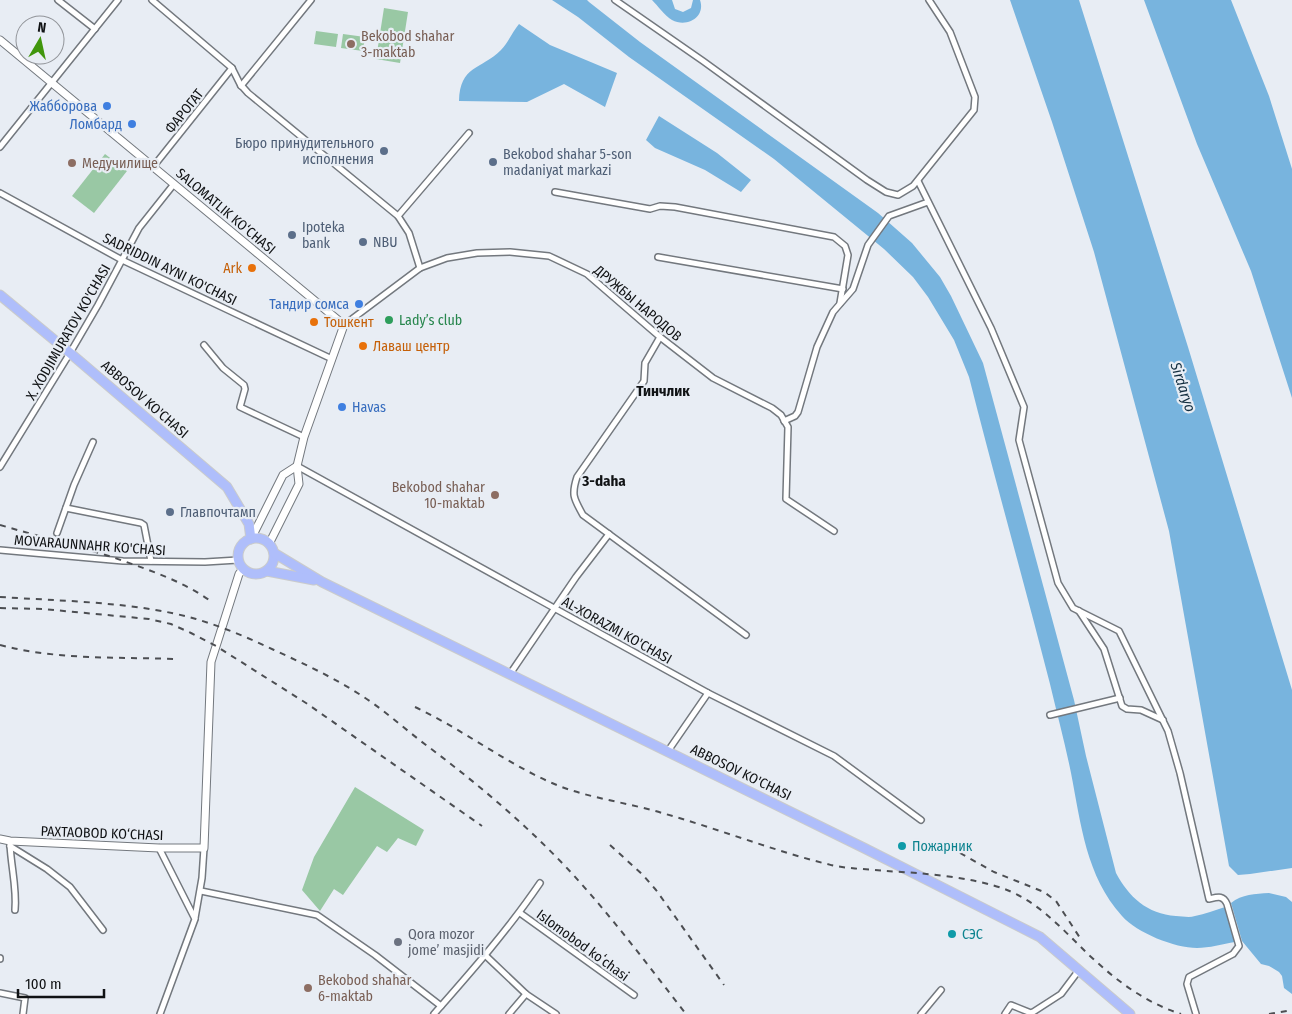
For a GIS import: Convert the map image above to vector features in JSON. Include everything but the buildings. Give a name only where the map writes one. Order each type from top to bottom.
[{"type":"main road","name":"ABBOSOV KO'CHASI","points":[[0,295],[227,487],[249,524],[251,539]]},
{"type":"main road","points":[[251,539],[261,539],[269,544],[274,553],[273,563],[267,571],[256,575],[243,569],[238,560],[239,550],[242,545],[251,539]]},
{"type":"main road","name":"ABBOSOV KO'CHASI","points":[[274,553],[322,582],[1040,937],[1130,1014]]},
{"type":"main road","name":"ABBOSOV KO'CHASI","points":[[267,571],[322,582]]},
{"type":"street","points":[[58,0],[95,29]]},
{"type":"street","points":[[0,147],[118,0]]},
{"type":"street","points":[[152,0],[232,68],[241,86],[255,99],[398,216],[409,233],[420,268]]},
{"type":"street","points":[[241,86],[311,0]]},
{"type":"street","points":[[615,0],[704,61],[867,180],[886,192],[898,195],[913,186],[974,110],[975,97],[950,32],[929,0]]},
{"type":"street","name":"SALOMATLIK KO‘CHASI","points":[[0,40],[344,325]]},
{"type":"street","name":"ФАРОГАТ","points":[[153,167],[232,68]]},
{"type":"street","points":[[398,216],[469,133]]},
{"type":"street","points":[[918,180],[991,328],[1024,408],[1019,440],[1058,583],[1073,608],[1119,631],[1168,731],[1180,773],[1209,899],[1221,897],[1225,899],[1239,946],[1233,954],[1189,977],[1187,984],[1196,1014]]},
{"type":"street","name":"X. XODJIMURATOV KO'CHASI","points":[[0,467],[70,353],[146,217],[174,184]]},
{"type":"street","points":[[555,192],[650,209],[660,206],[675,207],[827,234],[842,242],[847,249],[848,255],[840,303]]},
{"type":"street","name":"SADRIDDIN AYNI KO'CHASI","points":[[0,193],[122,260],[332,359]]},
{"type":"street","points":[[834,531],[786,499],[788,427],[784,421],[795,416],[798,412],[817,348],[833,312],[853,288],[868,245],[889,216],[928,202]]},
{"type":"street","name":"ДРУЖБЫ НАРОДОВ","points":[[344,325],[420,268],[447,258],[510,252],[549,256],[587,274],[660,337],[713,378],[772,408],[781,415],[784,421]]},
{"type":"street","points":[[658,256],[842,289]]},
{"type":"street","points":[[269,544],[299,484],[297,466],[304,437],[344,325]]},
{"type":"street","points":[[660,337],[645,363],[644,381],[577,477],[573,488],[573,498],[583,515],[746,635]]},
{"type":"street","points":[[204,345],[223,368],[244,385],[245,389],[240,407],[304,437]]},
{"type":"street","points":[[57,533],[93,442]]},
{"type":"street","points":[[251,539],[283,476],[297,466]]},
{"type":"street","name":"AL-XORAZMI KO'CHASI","points":[[297,466],[708,693],[834,756],[921,820]]},
{"type":"street","points":[[66,508],[141,523],[144,525],[151,561]]},
{"type":"street","points":[[510,674],[554,608],[609,534]]},
{"type":"street","name":"MOVARAUNNAHR KO'CHASI","points":[[0,550],[124,561],[205,562],[238,560]]},
{"type":"street","points":[[160,1014],[195,918],[201,891],[211,662],[235,587],[243,569]]},
{"type":"street","points":[[1079,611],[1104,649],[1122,706],[1128,709],[1141,710],[1163,720]]},
{"type":"street","points":[[668,752],[708,693]]},
{"type":"street","points":[[1050,715],[1120,698]]},
{"type":"street","name":"PAXTAOBOD KO‘CHASI","points":[[0,839],[10,844],[204,848]]},
{"type":"street","points":[[10,844],[16,910]]},
{"type":"street","points":[[10,844],[47,868],[70,888],[104,930]]},
{"type":"street","points":[[158,848],[195,918]]},
{"type":"street","points":[[434,1014],[520,913],[540,883]]},
{"type":"street","points":[[201,891],[317,915],[375,955],[441,1006]]},
{"type":"street","name":"Islomobod koʻchasi","points":[[520,913],[634,996]]},
{"type":"street","points":[[485,955],[526,994],[556,1014]]},
{"type":"street","points":[[1006,1014],[1011,1005],[1034,1013],[1061,994],[1079,970]]},
{"type":"street","points":[[921,1014],[942,990]]},
{"type":"street","points":[[0,994],[25,998],[23,1014]]},
{"type":"street","points":[[509,1014],[526,994]]},
{"type":"green space","points":[[384,8],[408,12],[400,63],[376,59]]},
{"type":"green space","points":[[316,31],[338,34],[336,47],[314,44]]},
{"type":"green space","points":[[343,34],[365,37],[363,51],[341,48]]},
{"type":"green space","points":[[105,154],[127,171],[94,213],[72,196]]},
{"type":"green space","points":[[355,787],[424,830],[416,846],[398,838],[387,852],[377,846],[343,895],[334,889],[320,911],[302,890],[314,857]]},
{"type":"water","points":[[552,0],[587,0],[640,42],[878,213],[912,243],[940,277],[983,363],[1074,700],[1086,756],[1116,873],[1133,897],[1156,912],[1166,915],[1190,917],[1225,907],[1235,942],[1197,948],[1178,945],[1147,934],[1122,916],[1100,884],[1082,830],[1069,762],[1050,684],[969,377],[954,340],[928,297],[913,277],[884,249],[774,159],[629,57],[578,17]]},
{"type":"water","points":[[652,0],[672,0],[675,9],[683,12],[691,8],[693,0],[700,0],[701,6],[698,16],[684,23],[672,20]]},
{"type":"water","name":"Sirdaryo","points":[[1010,0],[1079,0],[1188,347],[1292,690],[1292,868],[1238,875],[1229,866],[1169,531],[1094,252]]},
{"type":"water","points":[[1144,0],[1231,0],[1269,96],[1292,169],[1292,398],[1251,271],[1197,144]]},
{"type":"water","points":[[519,24],[550,45],[617,73],[605,107],[564,84],[527,102],[459,101],[460,89],[467,74],[501,50]]},
{"type":"water","points":[[659,116],[717,153],[751,180],[741,192],[705,170],[655,148],[646,140]]},
{"type":"water","points":[[1269,893],[1286,897],[1292,902],[1292,994],[1284,988],[1282,976],[1279,972],[1261,964],[1242,941],[1231,903],[1244,896]]},
{"type":"railway","points":[[0,525],[140,567],[178,582],[212,602]]},
{"type":"railway","points":[[0,597],[74,601],[173,613],[226,629],[338,681],[381,709],[466,776],[534,835],[597,902],[686,1014]]},
{"type":"railway","points":[[0,608],[43,609],[149,619],[171,624],[191,633],[216,646],[306,703],[482,826]]},
{"type":"railway","points":[[0,645],[22,650],[65,655],[176,659]]},
{"type":"railway","points":[[415,707],[534,775],[565,788],[662,813],[831,865],[948,876],[1007,890],[1041,910],[1099,965],[1132,990],[1155,1003],[1181,1014]]},
{"type":"railway","points":[[610,845],[643,875],[656,890],[724,985]]},
{"type":"railway","points":[[960,853],[994,872],[1044,892],[1056,901],[1082,941]]},
{"type":"railway","points":[[1269,1014],[1292,1010]]},
{"type":"place","name":"Bekobod shahar 3-maktab","points":[[351,44]]},
{"type":"place","name":"Жабборова","points":[[107,106]]},
{"type":"place","name":"Ломбард","points":[[132,124]]},
{"type":"place","name":"Бюро принудительного исполнения","points":[[384,151]]},
{"type":"place","name":"Bekobod shahar 5-son madaniyat markazi","points":[[493,162]]},
{"type":"place","name":"Медучилище","points":[[72,163]]},
{"type":"place","name":"Ipoteka bank","points":[[292,235]]},
{"type":"place","name":"NBU","points":[[363,242]]},
{"type":"place","name":"Ark","points":[[252,268]]},
{"type":"place","name":"Тандир сомса","points":[[359,304]]},
{"type":"place","name":"Lady’s club","points":[[389,320]]},
{"type":"place","name":"Тошкент","points":[[314,322]]},
{"type":"place","name":"Лаваш центр","points":[[363,346]]},
{"type":"place","name":"Havas","points":[[342,407]]},
{"type":"place","name":"Bekobod shahar 10-maktab","points":[[495,495]]},
{"type":"place","name":"Главпочтамп","points":[[170,512]]},
{"type":"place","name":"Пожарник","points":[[902,846]]},
{"type":"place","name":"СЭС","points":[[952,934]]},
{"type":"place","name":"Qora mozor jome’ masjidi","points":[[398,942]]},
{"type":"place","name":"Bekobod shahar 6-maktab","points":[[308,988]]},
{"type":"district","name":"Тинчлик","points":[[663,391]]},
{"type":"district","name":"3-daha","points":[[604,481]]}]
